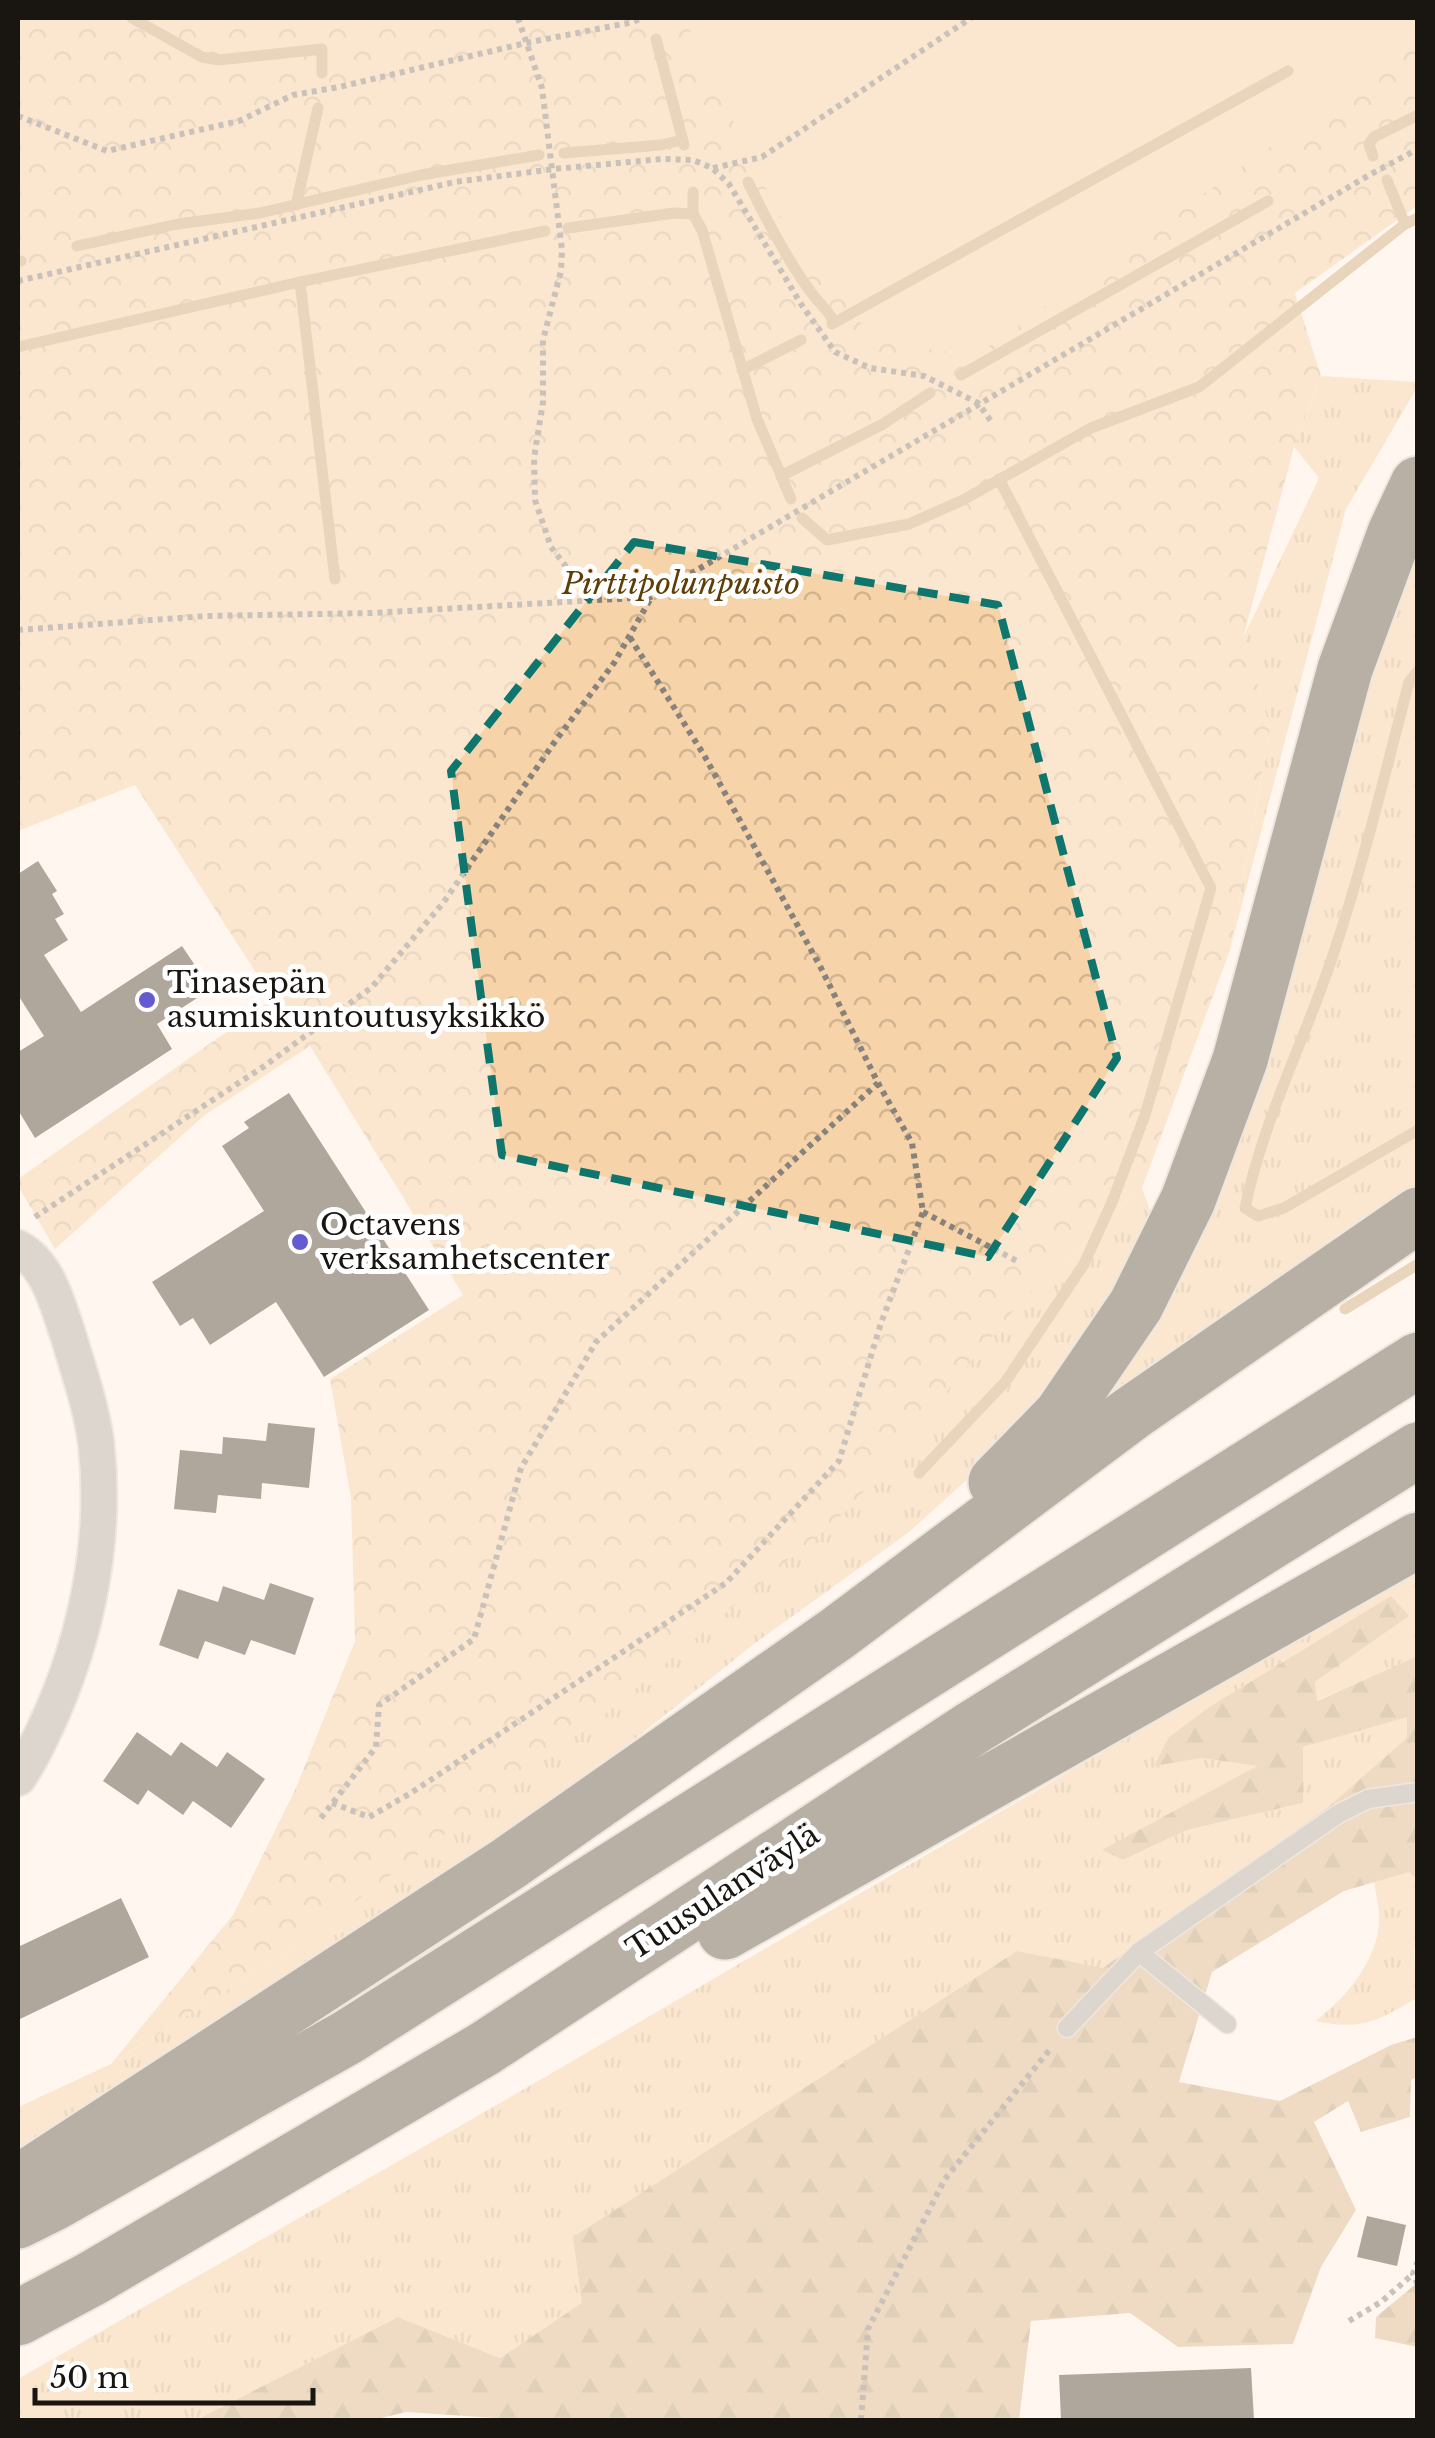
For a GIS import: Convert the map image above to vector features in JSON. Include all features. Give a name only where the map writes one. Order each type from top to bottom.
[{"type":"highway","points":[[838,1633],[986,1492],[1060,1415],[1136,1305],[1188,1200],[1240,1060],[1345,668],[1395,532],[1418,484]]},
{"type":"highway","points":[[18,2183],[508,1864],[838,1633],[1132,1413],[1418,1215]]},
{"type":"highway","points":[[18,2222],[348,2037],[1418,1360]]},
{"type":"highway","name":"Tuusulanväylä","points":[[18,2318],[484,2049],[974,1727],[1418,1450]]},
{"type":"highway","points":[[484,2049],[681,1957],[1418,1540]]},
{"type":"street","points":[[18,1778],[67,1680],[80,1636],[96,1549],[100,1484],[87,1395],[62,1317],[44,1274],[30,1255],[26,1233]]},
{"type":"lane","points":[[1068,2028],[1139,1952],[1338,1814],[1368,1799],[1418,1792]]},
{"type":"lane","points":[[1139,1952],[1227,2024]]},
{"type":"path","points":[[518,18],[542,88],[562,250],[544,340],[543,402],[534,458],[535,500],[552,547],[592,600]]},
{"type":"path","points":[[18,116],[107,151],[239,121],[293,94],[642,18]]},
{"type":"path","points":[[712,168],[762,157],[971,18]]},
{"type":"path","points":[[18,630],[206,616],[372,613],[652,597],[1418,149]]},
{"type":"path","points":[[18,280],[455,182],[662,159],[693,160],[712,168],[729,184],[800,304],[835,352],[870,368],[924,376],[978,403],[994,424]]},
{"type":"path","points":[[26,1233],[372,987],[443,902],[614,663],[652,597]]},
{"type":"path","points":[[332,1804],[369,1817],[411,1794],[726,1583],[839,1461],[882,1323],[923,1212],[912,1143],[878,1084],[822,968],[713,772],[629,636]]},
{"type":"path","points":[[321,1818],[376,1747],[379,1704],[474,1639],[521,1468],[596,1342],[878,1084]]},
{"type":"path","points":[[923,1212],[1017,1261]]},
{"type":"path","points":[[861,2420],[868,2329],[945,2178],[1068,2028]]},
{"type":"path","points":[[1349,2321],[1381,2302],[1413,2274],[1418,2261]]},
{"type":"path","points":[[1413,2274],[1418,2285]]},
{"type":"highlighted area","points":[[634,542],[998,605],[1117,1058],[988,1257],[502,1155],[451,771]]},
{"type":"green space","name":"Pirttipolunpuisto","points":[[18,18],[1417,18],[1417,206],[1295,293],[1321,376],[1294,447],[1244,635],[1270,730],[1230,950],[1142,1188],[1019,1304],[851,1507],[614,1707],[295,1947],[111,2064],[233,1915],[295,1790],[355,1641],[351,1498],[330,1379],[463,1295],[310,1046],[205,1115],[55,1249],[18,1186],[18,1179],[273,999],[135,785],[18,831]]},
{"type":"green space","points":[[684,18],[1417,18],[1418,42],[975,356],[875,341],[777,212]]},
{"type":"green space","points":[[1321,376],[1417,382],[1417,388],[1346,509],[1230,950],[1270,730],[1244,636],[1319,478],[1294,447]]},
{"type":"green space","points":[[1417,535],[1417,1202],[1103,1413],[1193,1237],[1371,666]]},
{"type":"green space","points":[[1142,1188],[1153,1218],[1080,1353],[970,1477],[908,1533],[754,1644],[525,1827],[18,2169],[18,2107],[111,2064],[295,1947],[1019,1304]]},
{"type":"green space","points":[[1417,1569],[1417,1656],[1316,1701],[1315,1682],[1409,1616],[1201,1758],[1258,1766],[1103,1850],[1123,1860],[1187,1830],[1303,1803],[1303,1747],[1408,1716],[1408,1738],[1328,1807],[1103,1969],[1017,1951],[574,2237],[583,2303],[500,2358],[398,2317],[196,2420],[18,2420],[18,2379]]},
{"type":"green space","points":[[1391,1596],[1409,1616],[1315,1682],[1317,1701],[1417,1656],[1417,1879],[1409,1872],[1344,1891],[1212,1972],[1179,2082],[1280,2101],[1391,2045],[1417,2037],[1417,2077],[1411,2080],[1410,2117],[1361,2132],[1348,2101],[1314,2122],[1356,2210],[1321,2267],[1293,2344],[1178,2347],[1130,2313],[1031,2321],[1019,2420],[523,2420],[406,2412],[373,2420],[196,2420],[398,2317],[500,2358],[582,2303],[573,2237],[1017,1951],[1103,1968],[1328,1807],[1407,1738],[1407,1717],[1303,1747],[1303,1803],[1187,1830],[1123,1860],[1102,1850],[1257,1766],[1201,1758],[1154,1766],[1169,1737],[1211,1706]]},
{"type":"green space","points":[[1409,1871],[1417,1879],[1417,1998],[1369,2022],[1346,2025],[1315,2021],[1358,1978],[1372,1951],[1379,1917],[1374,1882]]},
{"type":"green space","points":[[1417,2283],[1417,2347],[1375,2338],[1376,2317]]},
{"type":"building","name":"Tinasepän asumiskuntoutusyksikkö","points":[[38,861],[57,891],[52,894],[64,914],[55,919],[68,940],[44,955],[81,1012],[182,946],[211,989],[157,1024],[172,1049],[35,1138],[18,1110],[18,1052],[44,1036],[18,995],[18,874]]},
{"type":"building","name":"Octavens verksamhetscenter","points":[[289,1093],[429,1310],[324,1377],[276,1302],[210,1345],[193,1318],[180,1326],[152,1282],[264,1211],[222,1146],[249,1128],[244,1122]]},
{"type":"building","points":[[268,1423],[315,1428],[309,1488],[262,1483],[261,1499],[218,1495],[216,1513],[174,1509],[180,1450],[222,1454],[223,1437],[266,1441]]},
{"type":"building","points":[[270,1583],[314,1598],[295,1655],[251,1640],[245,1655],[205,1641],[198,1659],[159,1645],[178,1589],[218,1602],[223,1586],[264,1600]]},
{"type":"building","points":[[137,1732],[171,1756],[181,1742],[217,1767],[227,1752],[265,1779],[231,1828],[193,1801],[183,1815],[148,1790],[138,1805],[103,1781]]},
{"type":"building","points":[[121,1898],[149,1957],[18,2020],[18,1947]]},
{"type":"building","points":[[1367,2216],[1406,2225],[1397,2266],[1357,2257]]},
{"type":"building","points":[[1251,2368],[1254,2420],[1061,2420],[1059,2375]]},
{"type":"waterway","points":[[132,18],[202,57],[219,60],[322,49],[322,73]]},
{"type":"waterway","points":[[656,39],[684,145]]},
{"type":"waterway","points":[[832,324],[1288,71]]},
{"type":"waterway","points":[[296,205],[318,108]]},
{"type":"waterway","points":[[1373,156],[1369,144],[1374,137],[1418,115]]},
{"type":"waterway","points":[[564,153],[682,140]]},
{"type":"waterway","points":[[77,246],[178,224],[260,213],[421,175],[539,155]]},
{"type":"waterway","points":[[1387,180],[1405,224]]},
{"type":"waterway","points":[[748,182],[793,265],[834,322]]},
{"type":"waterway","points":[[693,192],[693,214]]},
{"type":"waterway","points":[[961,375],[1268,201]]},
{"type":"waterway","points":[[568,228],[674,213],[693,214],[702,230],[757,419],[791,499]]},
{"type":"waterway","points":[[802,518],[827,540],[909,524],[963,500],[1091,428],[1199,387],[1405,224],[1418,218]]},
{"type":"waterway","points":[[18,347],[545,231]]},
{"type":"waterway","points":[[300,282],[335,579]]},
{"type":"waterway","points":[[742,370],[801,340]]},
{"type":"waterway","points":[[781,476],[883,424],[930,393]]},
{"type":"waterway","points":[[919,1473],[1006,1381],[1084,1264],[1145,1115],[1211,888],[999,479]]},
{"type":"waterway","points":[[1418,671],[1409,682],[1344,921],[1262,1143],[1245,1208],[1258,1216],[1284,1208],[1418,1130]]},
{"type":"waterway","points":[[1345,1309],[1418,1264]]},
{"type":"place","name":"Tinasepän asumiskuntoutusyksikkö","points":[[147,1000]]},
{"type":"place","name":"Octavens verksamhetscenter","points":[[300,1242]]}]
